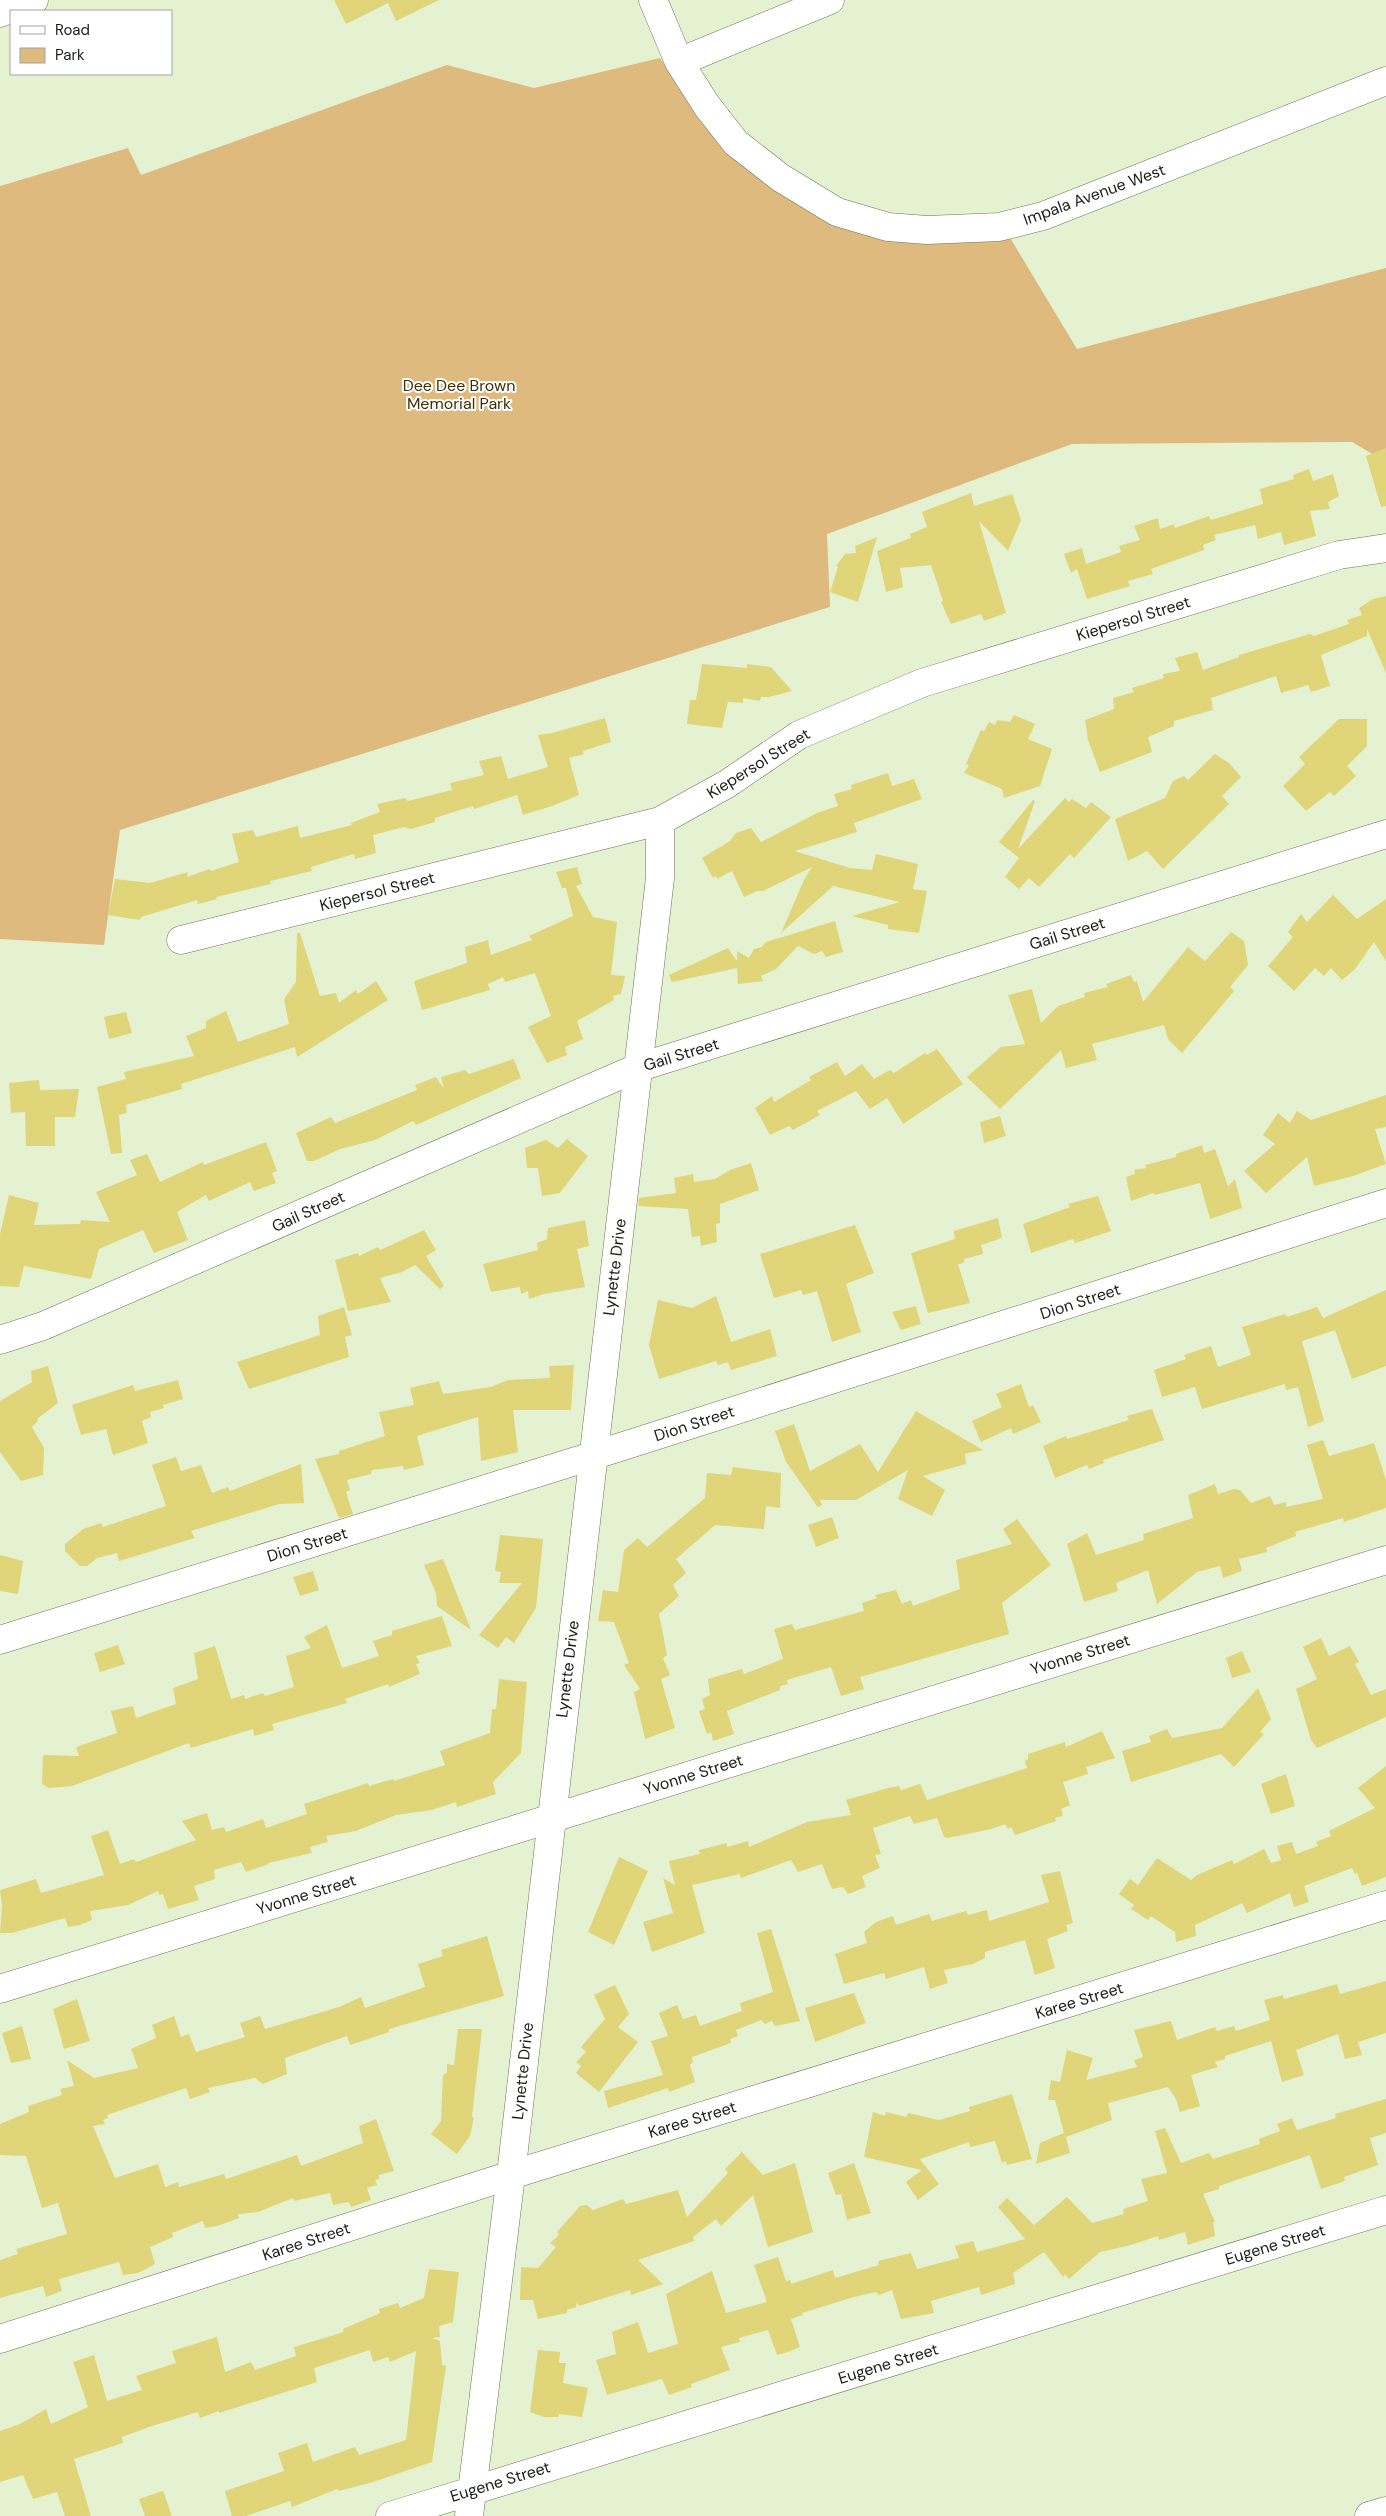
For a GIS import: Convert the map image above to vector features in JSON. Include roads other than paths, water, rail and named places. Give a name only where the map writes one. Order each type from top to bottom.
[{"type":"street","points":[[0,13],[34,0]]},
{"type":"street","name":"Impala Avenue West","points":[[653,0],[679,62],[707,106],[736,143],[781,178],[837,212],[888,227],[927,230],[998,227],[1043,216],[1386,81]]},
{"type":"street","points":[[679,62],[830,0]]},
{"type":"street","name":"Kiepersol Street","points":[[181,940],[660,821],[727,784],[799,734],[922,682],[1339,555],[1386,548]]},
{"type":"street","name":"Lynette Drive","points":[[470,2503],[511,2175],[550,1818],[660,878],[660,821]]},
{"type":"street","name":"Gail Street","points":[[0,1340],[42,1326],[637,1068],[1386,834]]},
{"type":"street","name":"Dion Street","points":[[0,1640],[592,1456],[1386,1203]]},
{"type":"street","name":"Yvonne Street","points":[[0,1989],[1386,1560]]},
{"type":"street","name":"Karee Street","points":[[0,2339],[511,2175],[1386,1905]]},
{"type":"street","name":"Eugene Street","points":[[390,2516],[470,2503],[1386,2210]]},
{"type":"street","points":[[1369,2516],[1386,2510]]},
{"type":"park label","name":"Dee Dee Brown Memorial Park","points":[[459,394]]}]
